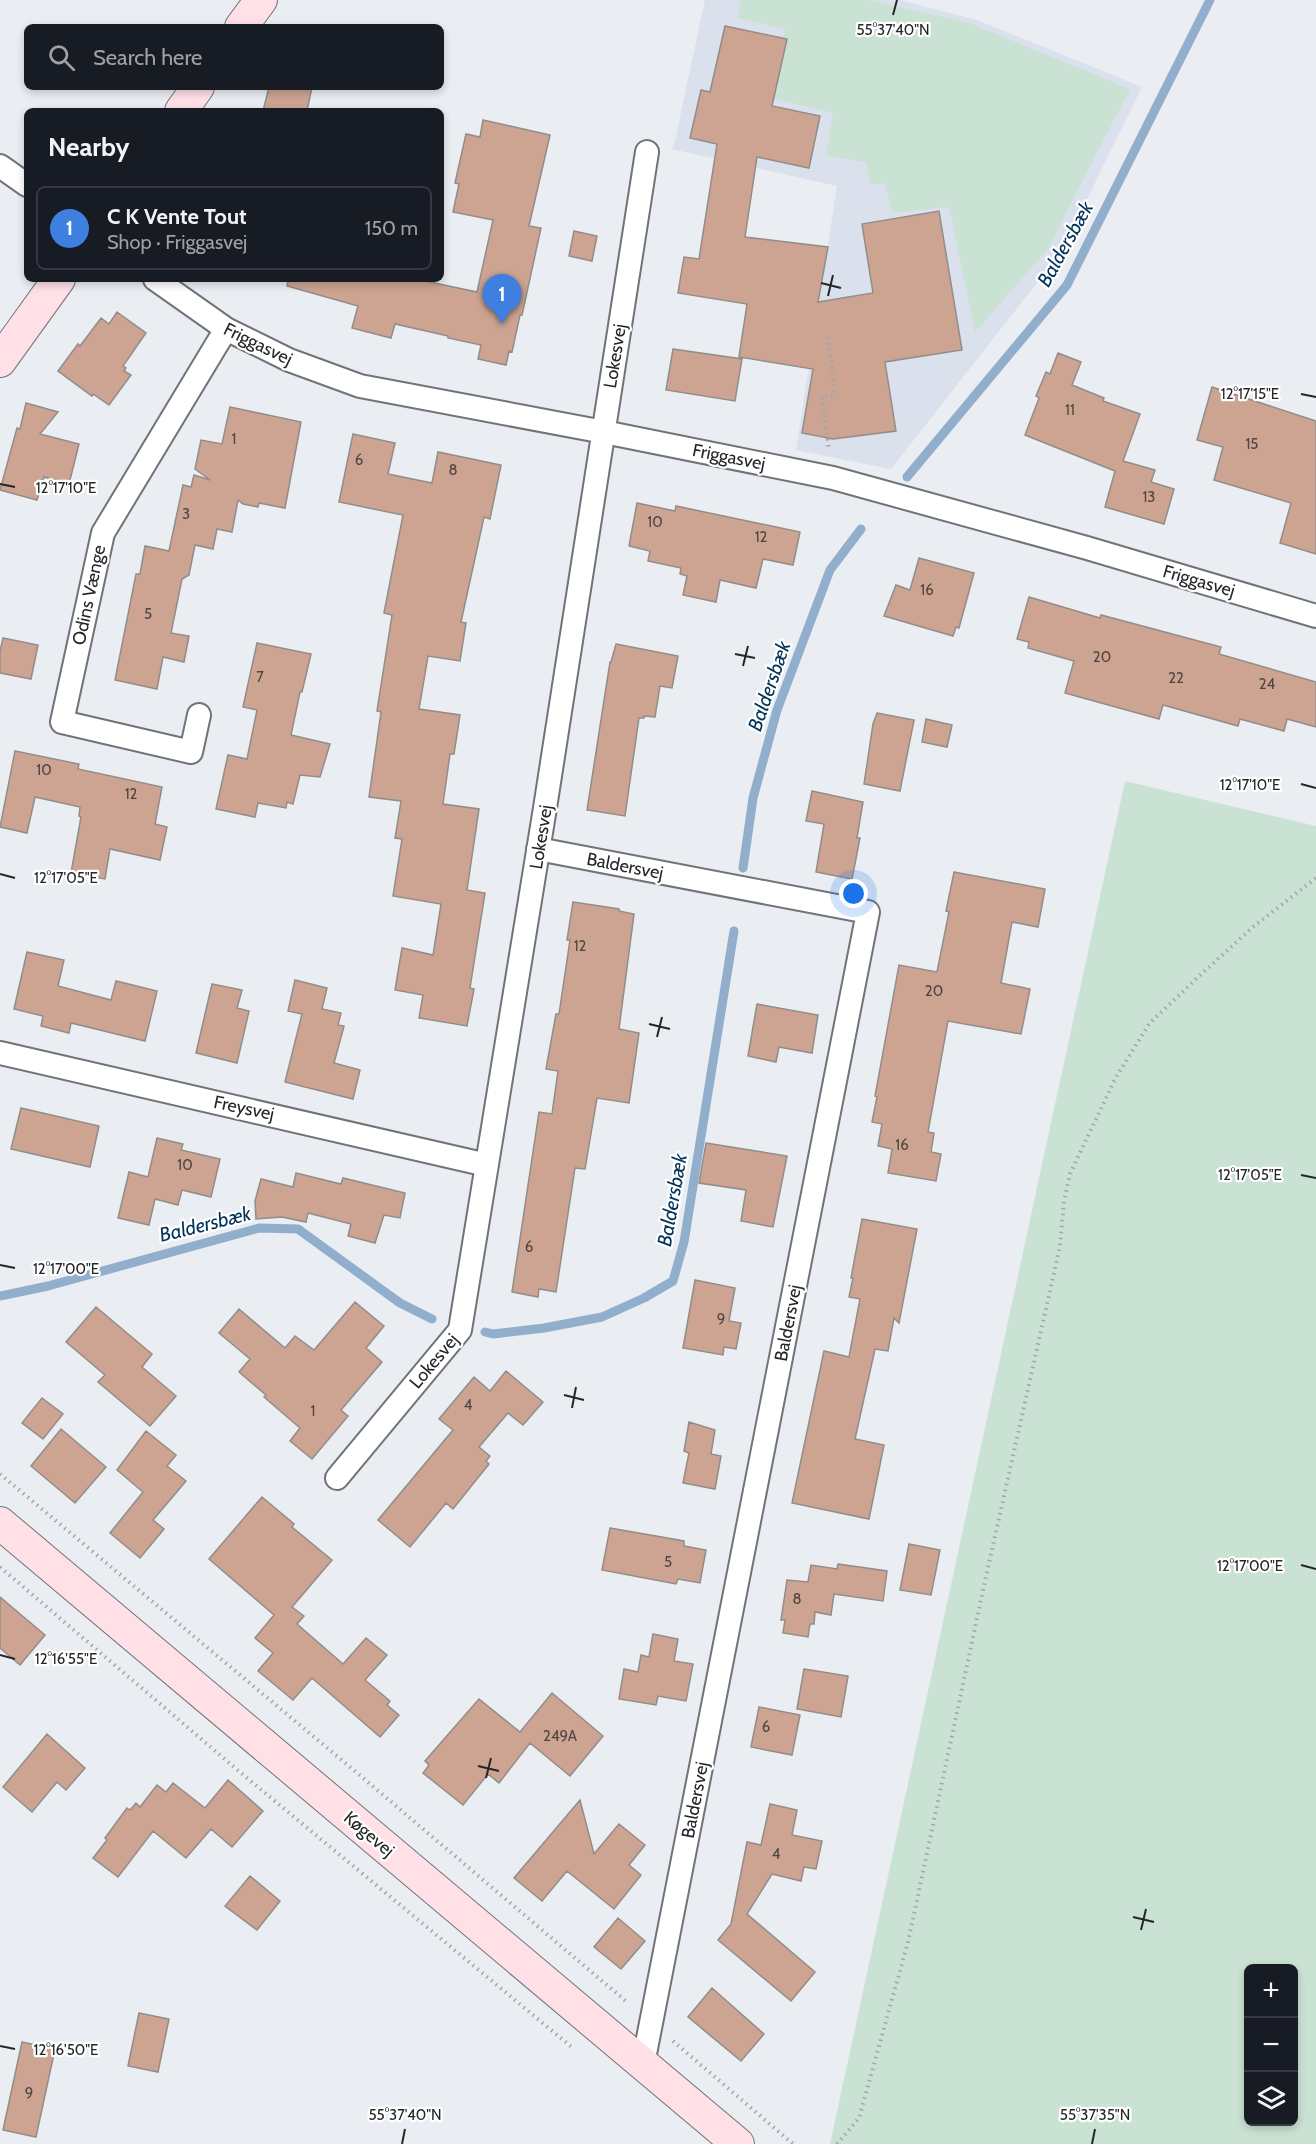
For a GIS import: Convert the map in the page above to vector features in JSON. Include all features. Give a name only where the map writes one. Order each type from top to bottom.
[{"type":"street","points":[[243,24],[261,0]]},
{"type":"street","points":[[183,108],[196,90]]},
{"type":"street","name":"Lokesvej","points":[[337,1478],[460,1330],[647,152]]},
{"type":"street","points":[[0,166],[24,183]]},
{"type":"street","points":[[0,361],[57,282]]},
{"type":"street","name":"Friggasvej","points":[[159,282],[226,329],[289,360],[360,386],[833,478],[1087,548],[1316,616]]},
{"type":"street","name":"Odins Vænge","points":[[199,715],[191,752],[62,722],[103,533],[226,329]]},
{"type":"street","name":"Baldersvej","points":[[538,849],[868,912],[643,2064]]},
{"type":"street","name":"Freysvej","points":[[0,1053],[487,1165]]},
{"type":"street","name":"Køgevej","points":[[0,1523],[738,2144]]},
{"type":"path","points":[[828,337],[835,394],[822,396],[833,478]]},
{"type":"path","points":[[837,2144],[859,2118],[908,1942],[1060,1246],[1064,1201],[1070,1174],[1114,1079],[1149,1024],[1253,927],[1316,879]]},
{"type":"path","points":[[0,1474],[348,1765],[794,2144]]},
{"type":"path","points":[[0,1568],[241,1773],[579,2053]]},
{"type":"shaded area","points":[[705,0],[899,0],[977,20],[1142,87],[1061,252],[891,469],[796,450],[837,186],[672,149]]},
{"type":"green space","points":[[741,0],[868,0],[969,23],[1130,89],[1047,250],[975,332],[949,207],[892,213],[885,183],[869,185],[867,163],[826,155],[833,113],[772,98],[785,29],[737,18]]},
{"type":"green space","points":[[1125,781],[1316,826],[1316,2144],[830,2144]]},
{"type":"building","points":[[725,26],[787,39],[772,106],[820,116],[809,168],[757,157],[745,237],[828,247],[818,302],[873,293],[862,224],[939,211],[962,350],[885,362],[896,431],[833,439],[802,433],[813,369],[739,357],[747,304],[678,293],[684,257],[699,259],[717,144],[690,138],[701,90],[710,92]]},
{"type":"building","points":[[268,90],[311,90],[308,108],[264,108]]},
{"type":"building","points":[[483,120],[550,135],[529,226],[541,228],[522,315],[520,315],[512,352],[509,351],[506,365],[478,359],[481,345],[448,338],[448,336],[395,324],[391,338],[352,328],[358,306],[287,286],[288,282],[430,282],[477,292],[493,220],[453,212],[459,184],[455,183],[466,134],[480,137]]},
{"type":"building","points":[[574,231],[597,236],[592,261],[569,256]]},
{"type":"building","points":[[117,312],[146,333],[123,366],[126,368],[124,371],[131,375],[109,405],[93,394],[92,396],[58,371],[101,318],[109,324]]},
{"type":"building","points":[[673,349],[742,359],[735,401],[666,390]]},
{"type":"building","points":[[1058,353],[1081,362],[1072,385],[1104,398],[1103,401],[1140,414],[1123,461],[1155,470],[1151,482],[1174,489],[1164,524],[1105,507],[1115,471],[1025,435],[1039,398],[1036,396],[1046,372],[1050,374]]},
{"type":"building","points":[[1212,387],[1316,421],[1316,554],[1280,543],[1291,503],[1214,480],[1223,447],[1197,440]]},
{"type":"building","points":[[26,403],[58,412],[40,434],[79,444],[69,484],[44,477],[37,500],[0,490]]},
{"type":"building","points":[[230,407],[301,422],[285,508],[259,503],[258,507],[243,504],[238,500],[232,532],[217,529],[213,549],[195,545],[189,575],[182,579],[171,633],[189,636],[184,662],[163,657],[157,689],[115,680],[136,574],[140,574],[145,546],[169,551],[183,485],[191,487],[194,475],[210,480],[195,469],[201,440],[222,444]]},
{"type":"building","points":[[353,434],[395,443],[388,474],[432,483],[438,452],[501,465],[490,519],[484,517],[461,622],[466,623],[460,661],[428,656],[419,709],[460,715],[454,754],[450,754],[443,804],[479,809],[467,890],[485,893],[470,988],[474,989],[467,1026],[419,1018],[423,995],[395,990],[402,948],[433,955],[441,904],[393,896],[402,839],[395,838],[401,801],[369,797],[381,712],[377,711],[392,615],[384,613],[403,515],[339,502]]},
{"type":"building","points":[[637,503],[675,511],[676,506],[800,532],[793,565],[763,559],[756,588],[720,580],[716,602],[683,595],[687,576],[680,574],[681,568],[648,561],[650,551],[629,546]]},
{"type":"building","points":[[919,558],[974,573],[959,628],[956,627],[953,636],[884,616],[896,585],[910,590]]},
{"type":"building","points":[[1029,597],[1100,618],[1101,615],[1221,647],[1219,654],[1316,682],[1316,727],[1287,719],[1284,731],[1240,719],[1238,726],[1163,705],[1159,719],[1065,693],[1074,661],[1028,648],[1029,642],[1017,639]]},
{"type":"building","points":[[3,638],[38,645],[31,679],[0,673],[0,651]]},
{"type":"building","points":[[257,643],[311,654],[291,735],[330,744],[320,777],[300,775],[293,804],[287,802],[286,808],[258,803],[255,817],[216,809],[228,755],[247,759],[257,710],[243,707]]},
{"type":"building","points":[[616,644],[678,656],[672,688],[660,686],[655,717],[639,718],[625,816],[587,810],[610,662]]},
{"type":"building","points":[[877,713],[914,720],[900,791],[864,784],[873,724]]},
{"type":"building","points":[[926,719],[952,725],[947,747],[922,742]]},
{"type":"building","points":[[15,751],[79,764],[78,769],[162,787],[155,824],[167,827],[160,860],[110,849],[105,879],[71,873],[81,817],[79,816],[80,807],[35,797],[27,833],[0,827]]},
{"type":"building","points":[[812,791],[863,802],[857,838],[860,838],[852,879],[816,872],[824,824],[806,821]]},
{"type":"building","points":[[954,872],[1045,889],[1038,927],[1012,922],[1001,983],[1030,989],[1021,1034],[948,1021],[928,1132],[934,1133],[931,1152],[941,1154],[936,1181],[888,1173],[892,1149],[878,1146],[882,1124],[872,1122],[899,965],[937,972]]},
{"type":"building","points":[[573,902],[619,909],[619,911],[634,914],[619,1029],[639,1033],[629,1103],[597,1098],[585,1169],[575,1168],[556,1292],[539,1289],[538,1297],[512,1292],[539,1112],[552,1114],[558,1071],[546,1069],[556,1014],[559,1014]]},
{"type":"building","points":[[27,952],[64,960],[58,986],[111,1000],[116,981],[157,991],[145,1041],[71,1023],[69,1033],[41,1026],[43,1016],[14,1009]]},
{"type":"building","points":[[295,980],[327,988],[322,1009],[341,1013],[338,1025],[344,1026],[334,1063],[360,1070],[353,1099],[285,1082],[302,1014],[288,1011]]},
{"type":"building","points":[[212,984],[242,990],[237,1008],[249,1011],[237,1063],[196,1053]]},
{"type":"building","points":[[757,1004],[818,1015],[812,1053],[779,1047],[776,1062],[748,1056]]},
{"type":"building","points":[[21,1108],[99,1126],[90,1167],[11,1149]]},
{"type":"building","points":[[157,1138],[183,1144],[181,1150],[220,1159],[211,1197],[182,1190],[178,1205],[155,1199],[149,1225],[118,1218],[129,1172],[148,1177]]},
{"type":"building","points":[[706,1143],[787,1156],[773,1227],[741,1221],[746,1190],[699,1183]]},
{"type":"building","points":[[296,1173],[341,1184],[343,1178],[405,1193],[400,1218],[384,1215],[375,1243],[348,1236],[351,1224],[308,1213],[306,1222],[282,1217],[256,1219],[255,1201],[261,1179],[293,1187]]},
{"type":"building","points":[[862,1219],[917,1229],[899,1323],[894,1318],[888,1351],[875,1349],[855,1439],[884,1445],[869,1519],[792,1503],[824,1351],[849,1357],[860,1299],[849,1297]]},
{"type":"building","points":[[695,1280],[735,1288],[729,1321],[741,1323],[736,1349],[724,1347],[723,1355],[683,1348]]},
{"type":"building","points":[[355,1302],[384,1326],[366,1348],[382,1362],[341,1410],[348,1416],[312,1459],[290,1441],[300,1428],[239,1372],[250,1359],[219,1333],[239,1309],[285,1348],[295,1336],[314,1350]]},
{"type":"building","points":[[96,1307],[152,1354],[142,1367],[176,1396],[150,1426],[98,1382],[105,1375],[66,1342]]},
{"type":"building","points":[[506,1371],[543,1402],[523,1425],[508,1413],[479,1447],[490,1456],[486,1461],[489,1464],[453,1509],[446,1503],[410,1547],[378,1520],[453,1430],[439,1419],[474,1377],[490,1391]]},
{"type":"building","points":[[42,1398],[63,1414],[43,1439],[22,1423]]},
{"type":"building","points":[[689,1422],[715,1430],[711,1454],[721,1456],[715,1489],[683,1483],[689,1453],[684,1451]]},
{"type":"building","points":[[61,1429],[106,1467],[75,1503],[31,1466]]},
{"type":"building","points":[[146,1431],[176,1455],[167,1466],[186,1481],[153,1520],[164,1529],[140,1558],[110,1533],[143,1492],[117,1470]]},
{"type":"building","points":[[262,1497],[294,1524],[292,1527],[332,1560],[292,1607],[304,1616],[297,1624],[343,1664],[366,1638],[387,1655],[365,1680],[390,1701],[387,1705],[399,1715],[380,1737],[312,1678],[293,1700],[258,1671],[273,1653],[255,1638],[274,1615],[209,1559]]},
{"type":"building","points":[[610,1528],[684,1541],[684,1546],[706,1550],[700,1583],[678,1579],[676,1584],[602,1570]]},
{"type":"building","points":[[909,1544],[940,1550],[931,1595],[900,1590]]},
{"type":"building","points":[[838,1564],[887,1571],[883,1601],[834,1594],[831,1615],[815,1612],[814,1624],[810,1624],[808,1637],[783,1633],[785,1620],[781,1620],[787,1580],[808,1582],[811,1565],[837,1569]]},
{"type":"building","points":[[0,1597],[45,1635],[20,1665],[0,1648]]},
{"type":"building","points":[[653,1634],[678,1639],[674,1661],[693,1664],[686,1701],[658,1696],[656,1705],[619,1699],[624,1669],[638,1672],[641,1655],[649,1657]]},
{"type":"building","points":[[804,1669],[848,1676],[841,1717],[797,1709]]},
{"type":"building","points":[[552,1693],[603,1736],[570,1776],[530,1743],[499,1783],[488,1774],[463,1805],[423,1773],[429,1765],[425,1761],[479,1699],[520,1732]]},
{"type":"building","points":[[759,1707],[800,1715],[792,1755],[751,1747]]},
{"type":"building","points":[[47,1734],[85,1768],[66,1790],[57,1782],[32,1812],[3,1787]]},
{"type":"building","points":[[228,1780],[263,1811],[232,1847],[211,1829],[186,1858],[153,1831],[118,1877],[93,1858],[127,1808],[130,1810],[136,1803],[140,1807],[157,1785],[166,1792],[173,1783],[205,1808]]},
{"type":"building","points":[[580,1800],[594,1854],[619,1824],[645,1845],[629,1865],[641,1875],[614,1909],[567,1871],[542,1901],[514,1878]]},
{"type":"building","points":[[770,1804],[797,1810],[792,1835],[822,1841],[816,1869],[804,1867],[801,1881],[772,1874],[747,1914],[815,1972],[791,2001],[718,1940],[731,1924],[747,1842],[761,1845]]},
{"type":"building","points":[[250,1876],[280,1901],[257,1930],[225,1906]]},
{"type":"building","points":[[618,1918],[645,1941],[621,1969],[594,1947]]},
{"type":"building","points":[[712,1988],[764,2034],[741,2061],[688,2017]]},
{"type":"building","points":[[139,2013],[169,2019],[158,2072],[128,2066]]},
{"type":"building","points":[[22,2042],[55,2049],[36,2137],[3,2130]]},
{"type":"waterway","name":"Baldersbæk","points":[[907,477],[1067,285],[1210,0]]},
{"type":"waterway","name":"Baldersbæk","points":[[743,868],[753,798],[777,710],[830,570],[861,529]]},
{"type":"waterway","name":"Baldersbæk","points":[[485,1332],[493,1334],[544,1328],[602,1317],[644,1298],[673,1281],[684,1242],[734,931]]},
{"type":"waterway","name":"Baldersbæk","points":[[0,1296],[48,1286],[259,1228],[298,1229],[400,1303],[432,1319]]},
{"type":"place","name":"C K Vente Tout","points":[[502,324]]}]
